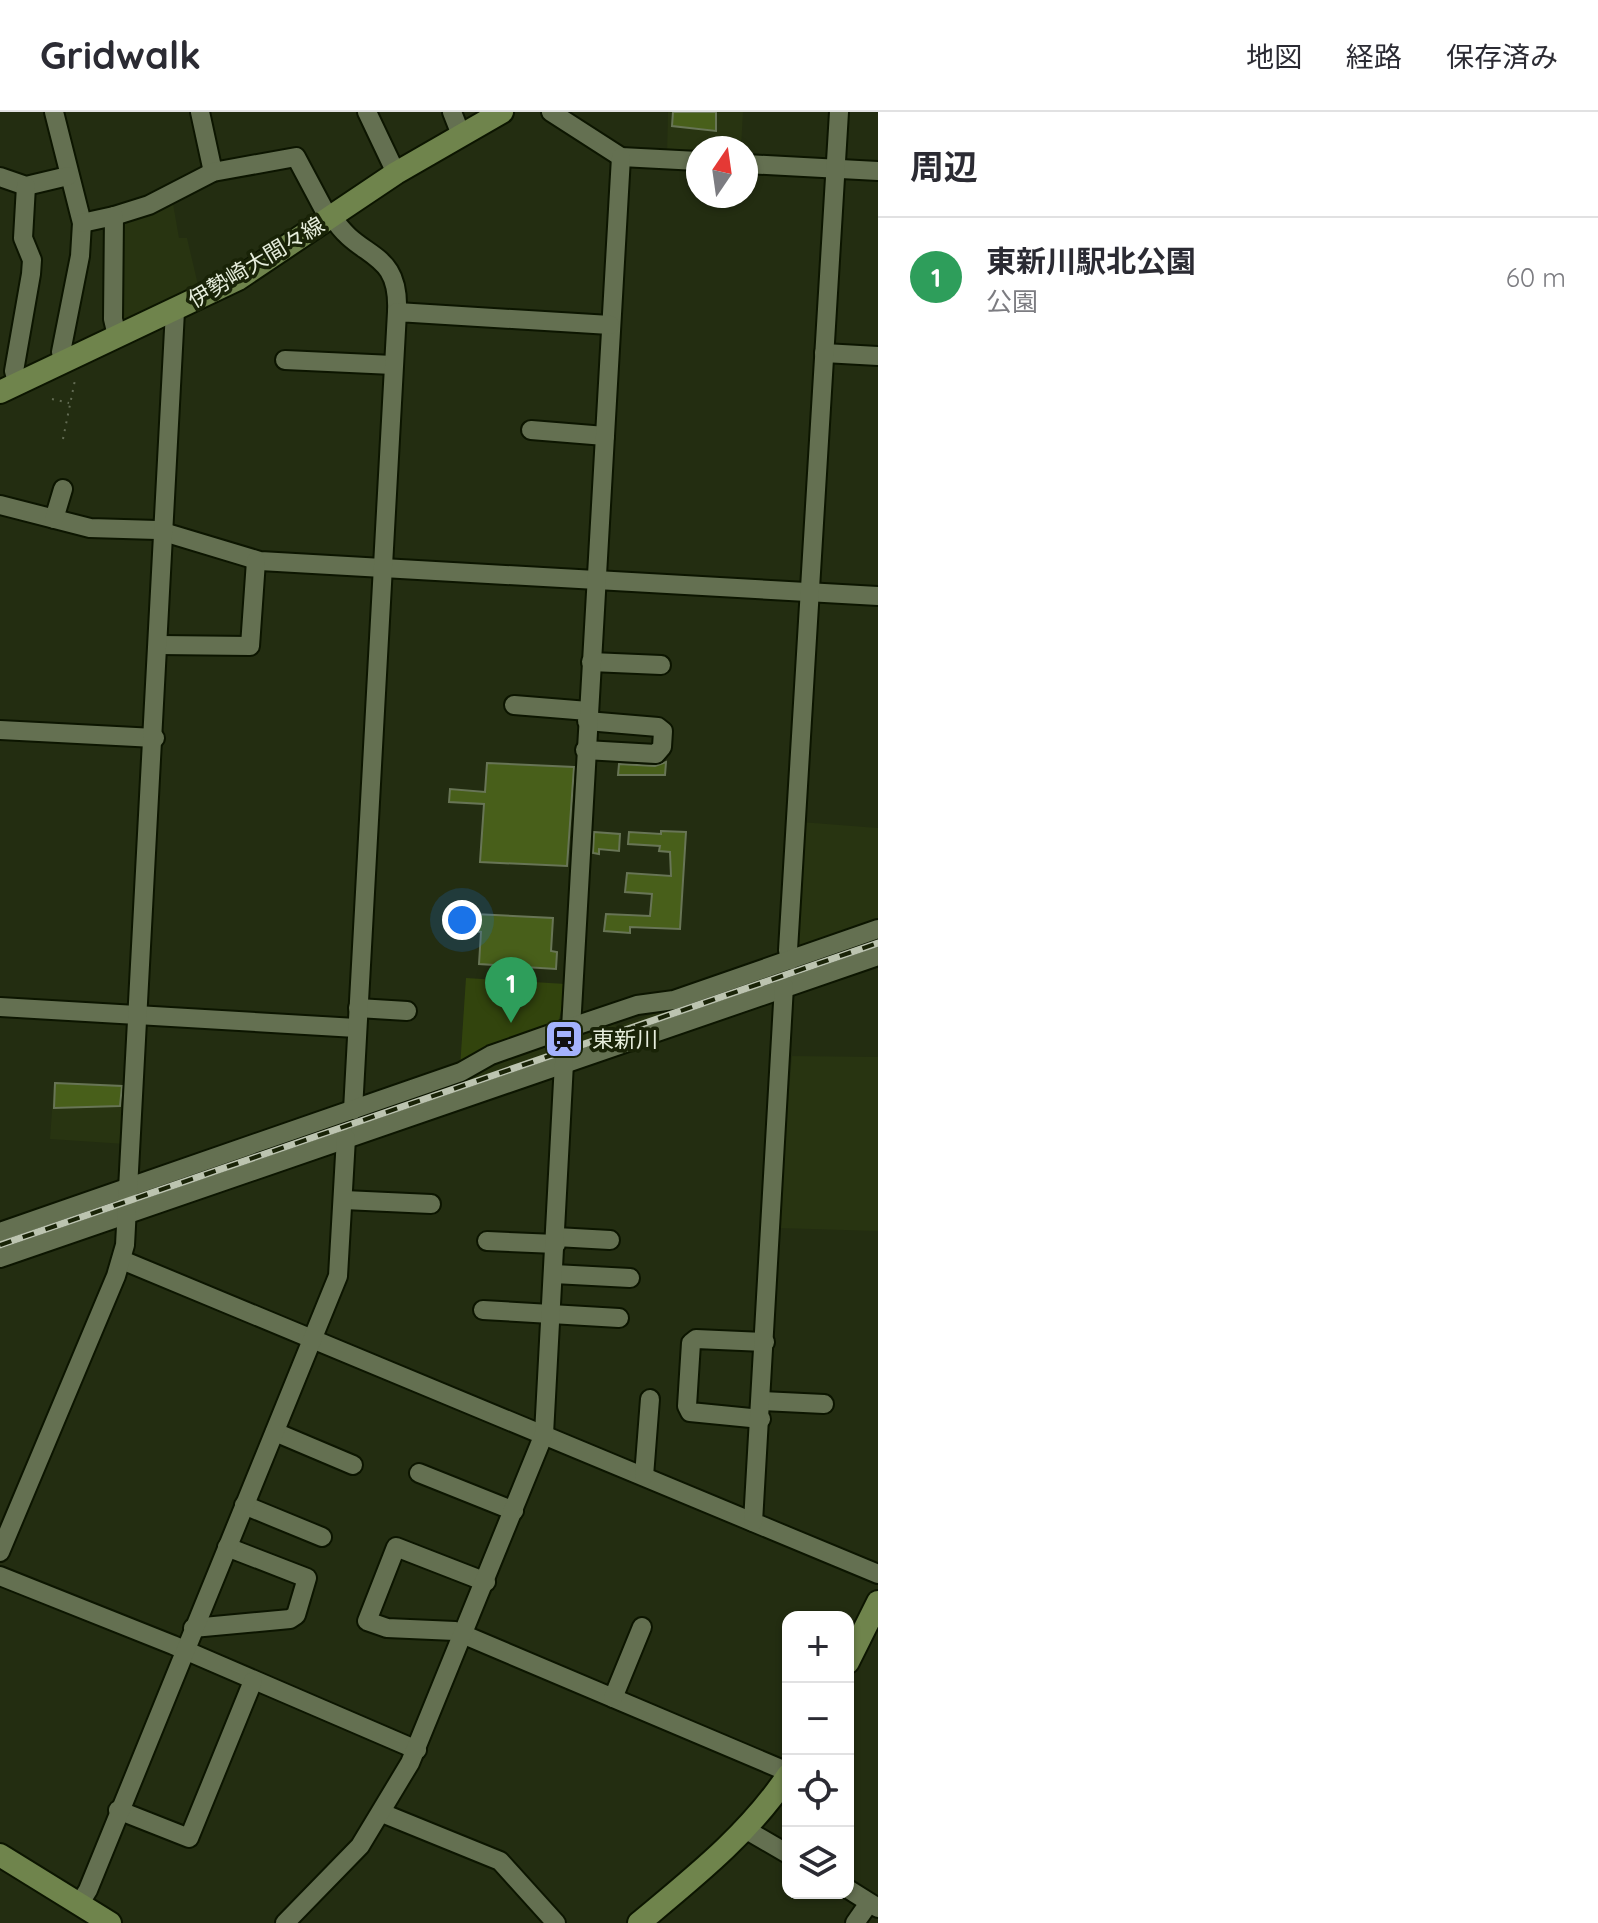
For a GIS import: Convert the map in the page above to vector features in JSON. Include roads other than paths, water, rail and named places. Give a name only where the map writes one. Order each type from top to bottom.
[{"type":"main road","name":"伊勢崎大間々線","points":[[9,387],[238,279],[396,173],[502,112]]},
{"type":"main road","points":[[854,1654],[873,1627],[878,1602]]},
{"type":"main road","points":[[640,1923],[694,1879],[745,1829],[782,1781]]},
{"type":"main road","points":[[0,1855],[110,1923]]},
{"type":"street","points":[[54,112],[82,223],[80,256],[61,352],[64,360]]},
{"type":"street","points":[[200,112],[213,172]]},
{"type":"street","points":[[367,112],[396,173]]},
{"type":"street","points":[[452,112],[461,135]]},
{"type":"street","points":[[551,112],[621,157],[686,160]]},
{"type":"street","points":[[790,960],[788,950],[808,593],[839,112]]},
{"type":"street","points":[[82,223],[149,205],[213,172],[296,157],[330,218],[393,274],[398,284],[353,1110]]},
{"type":"street","points":[[571,1028],[621,157]]},
{"type":"street","points":[[758,165],[878,171]]},
{"type":"street","points":[[0,177],[26,186],[68,176]]},
{"type":"street","points":[[9,387],[32,260],[23,238],[26,186]]},
{"type":"street","points":[[114,216],[113,319],[117,336]]},
{"type":"street","points":[[0,1552],[122,1260],[128,1214],[155,738],[175,311]]},
{"type":"street","points":[[397,312],[610,325]]},
{"type":"street","points":[[824,353],[878,356]]},
{"type":"street","points":[[285,360],[393,365]]},
{"type":"street","points":[[531,430],[605,436]]},
{"type":"street","points":[[54,519],[63,489]]},
{"type":"street","points":[[0,505],[98,529],[166,533],[256,561],[878,596]]},
{"type":"street","points":[[160,645],[250,646],[256,561]]},
{"type":"street","points":[[591,662],[661,665]]},
{"type":"street","points":[[514,705],[658,727],[663,731],[661,751],[656,754],[585,750]]},
{"type":"street","points":[[0,730],[155,738]]},
{"type":"street","points":[[0,1232],[461,1072],[491,1055],[637,1005],[674,1000],[878,929]]},
{"type":"street","points":[[0,1258],[878,956]]},
{"type":"street","points":[[753,1522],[762,1410],[784,986]]},
{"type":"street","points":[[0,1007],[356,1028]]},
{"type":"street","points":[[358,1008],[407,1011]]},
{"type":"street","points":[[285,1923],[360,1846],[417,1750],[544,1434],[564,1063]]},
{"type":"street","points":[[80,1903],[88,1890],[338,1276],[346,1138]]},
{"type":"street","points":[[344,1200],[431,1204]]},
{"type":"street","points":[[487,1241],[610,1240]]},
{"type":"street","points":[[122,1260],[878,1574]]},
{"type":"street","points":[[554,1274],[630,1278]]},
{"type":"street","points":[[483,1310],[619,1318]]},
{"type":"street","points":[[765,1342],[696,1339],[691,1343],[687,1406],[690,1412],[824,1404]]},
{"type":"street","points":[[644,1476],[650,1399]]},
{"type":"street","points":[[275,1432],[353,1465]]},
{"type":"street","points":[[419,1473],[514,1511]]},
{"type":"street","points":[[244,1505],[322,1537]]},
{"type":"street","points":[[193,1628],[290,1619],[296,1615],[307,1578],[227,1547]]},
{"type":"street","points":[[486,1582],[396,1547],[367,1621],[387,1628],[455,1631],[782,1770]]},
{"type":"street","points":[[0,1576],[417,1750]]},
{"type":"street","points":[[613,1698],[642,1627]]},
{"type":"street","points":[[118,1810],[189,1838],[253,1681]]},
{"type":"street","points":[[382,1813],[500,1861],[556,1923]]},
{"type":"street","points":[[745,1829],[782,1851]]},
{"type":"street","points":[[854,1893],[874,1905],[855,1923]]},
{"type":"railway","points":[[0,1245],[878,943]]},
{"type":"place","name":"東新川駅北公園","points":[[511,1023]]},
{"type":"place","name":"東新川","points":[[564,1039]]}]
